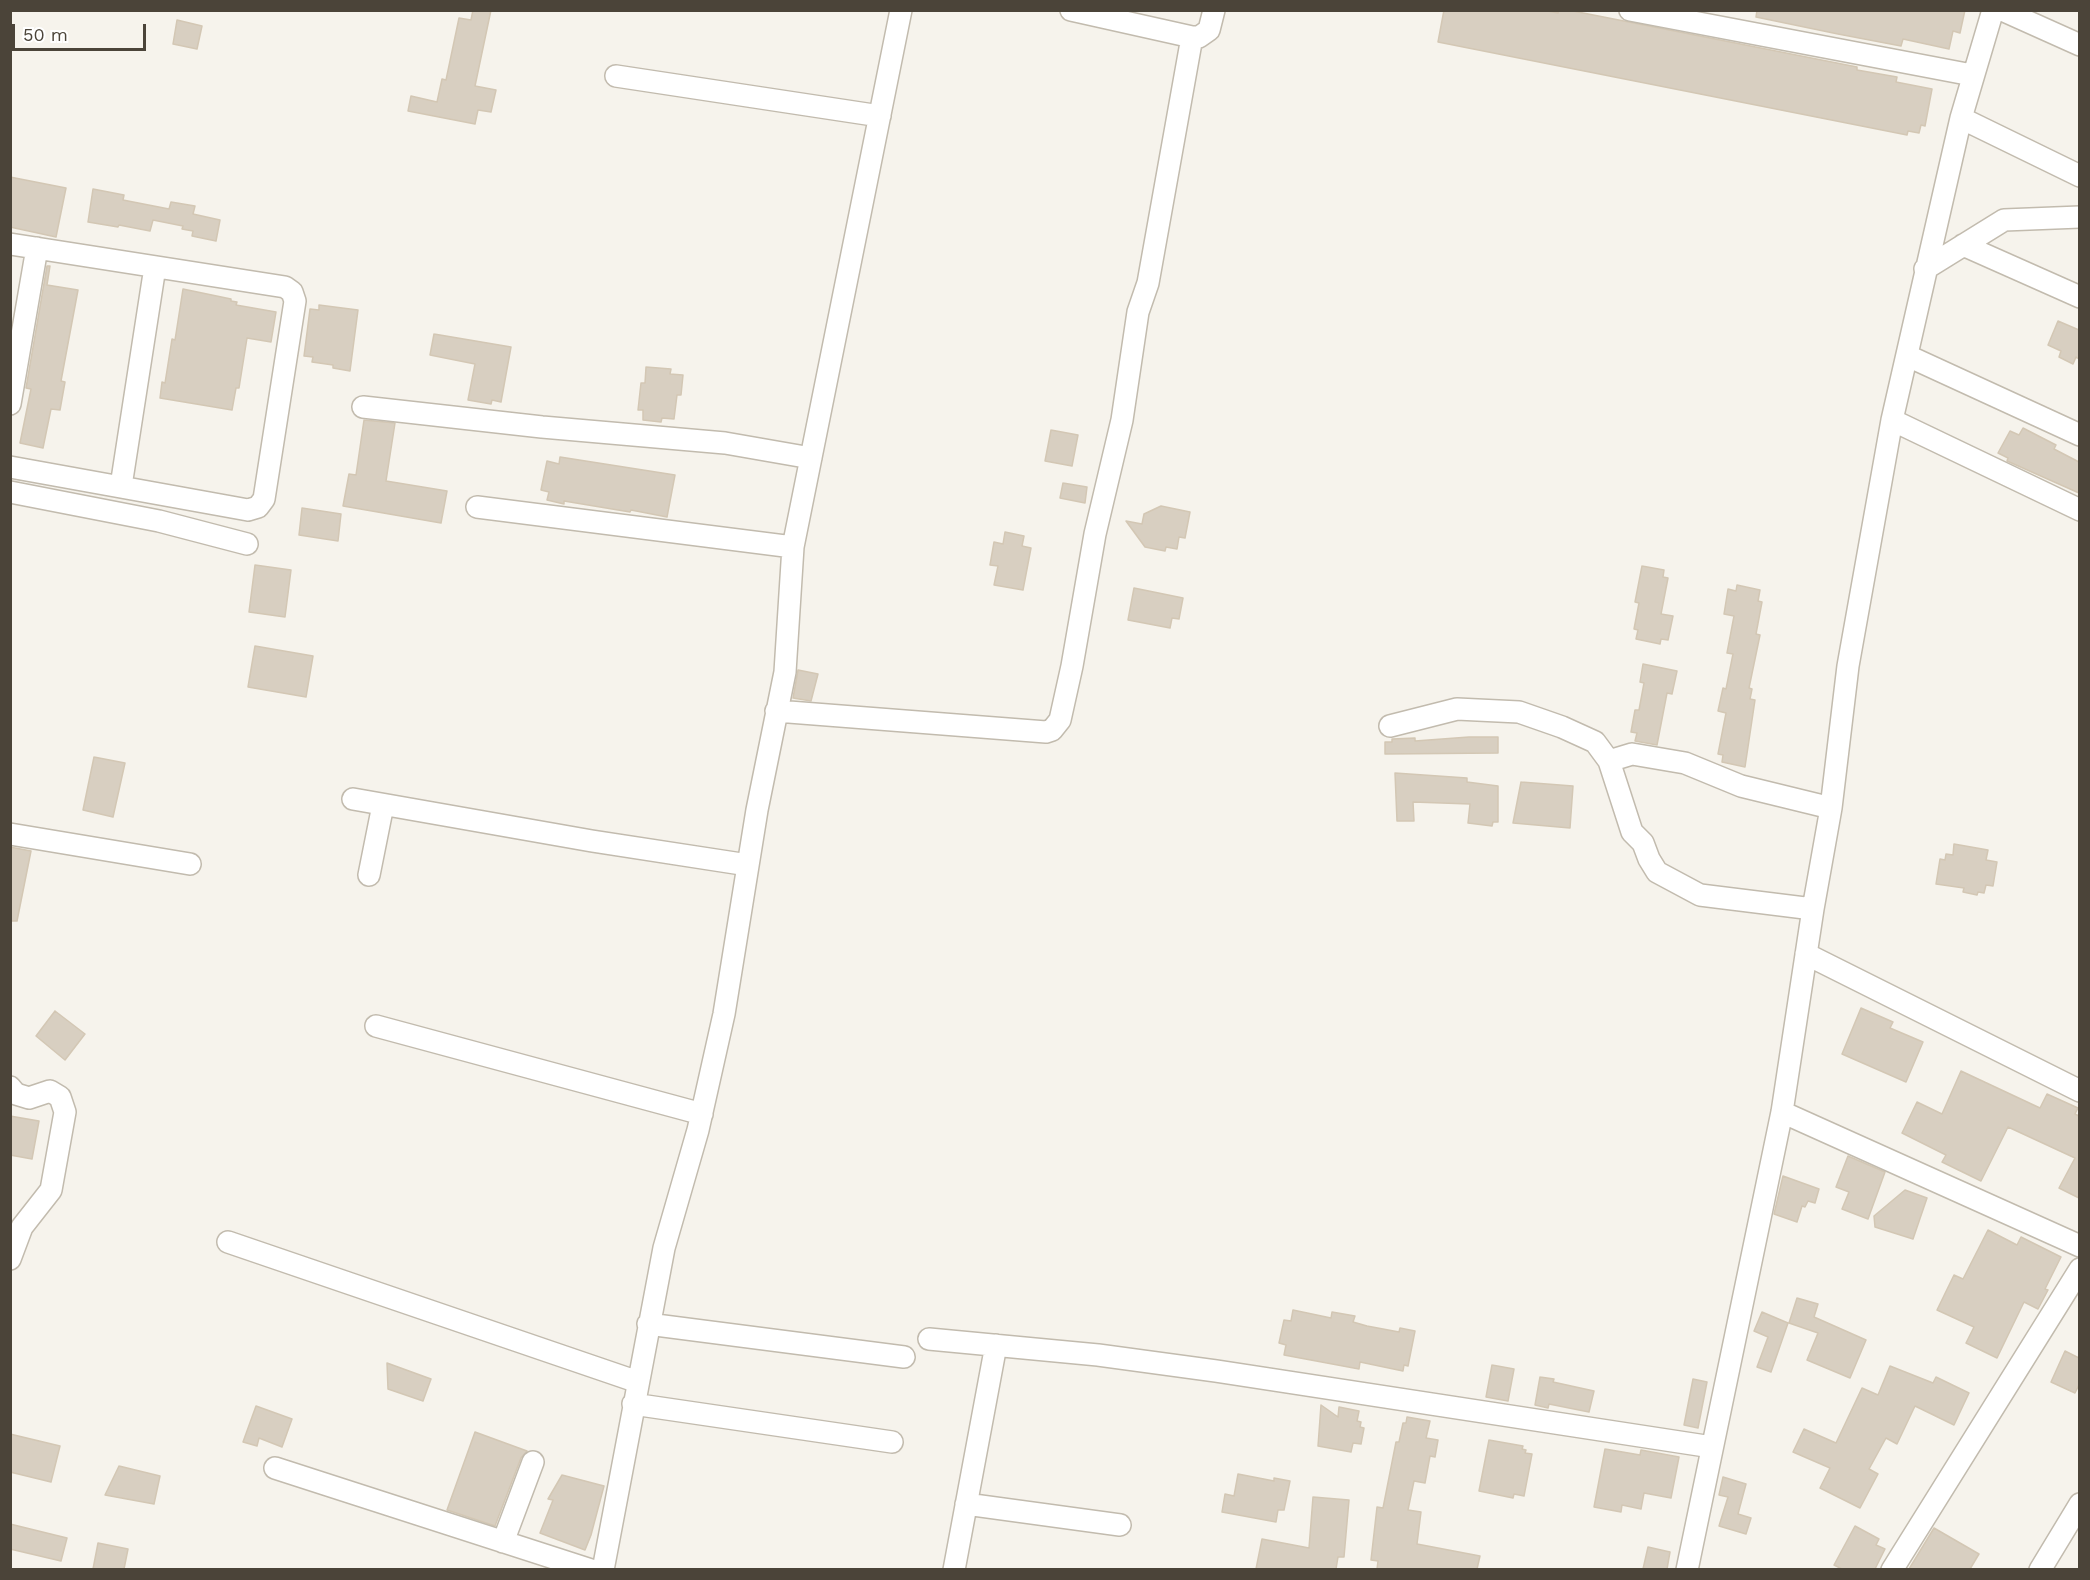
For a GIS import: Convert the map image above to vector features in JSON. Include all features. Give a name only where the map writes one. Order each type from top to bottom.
[{"type":"street","points":[[603,1569],[664,1248],[702,1114],[724,1014],[748,865],[785,672],[793,547],[901,10]]},
{"type":"street","points":[[1073,11],[1199,37],[1209,30],[1214,10]]},
{"type":"street","points":[[1630,10],[1972,75]]},
{"type":"street","points":[[1687,1569],[1782,1112],[1812,909],[1831,808],[1848,666],[1892,420],[1961,118],[1993,10]]},
{"type":"street","points":[[2002,10],[2079,45]]},
{"type":"street","points":[[776,711],[1046,732],[1052,730],[1060,720],[1072,666],[1095,534],[1122,420],[1138,312],[1148,283],[1192,37]]},
{"type":"street","points":[[616,76],[880,116]]},
{"type":"street","points":[[1961,118],[2079,176]]},
{"type":"street","points":[[1925,269],[2004,220],[2079,217]]},
{"type":"street","points":[[10,244],[285,286],[294,297],[262,504],[254,510],[10,467]]},
{"type":"street","points":[[1963,245],[2079,297]]},
{"type":"street","points":[[10,404],[37,248]]},
{"type":"street","points":[[121,486],[154,267]]},
{"type":"street","points":[[1908,356],[2079,435]]},
{"type":"street","points":[[363,406],[542,427],[725,443],[811,458]]},
{"type":"street","points":[[1892,420],[2079,510]]},
{"type":"street","points":[[10,492],[159,521],[247,544]]},
{"type":"street","points":[[477,507],[793,547]]},
{"type":"street","points":[[1390,726],[1456,709],[1519,712],[1595,742],[1609,760],[1632,832],[1643,843],[1649,859],[1658,872],[1700,895],[1812,909]]},
{"type":"street","points":[[1609,760],[1632,754],[1676,761],[1741,786],[1831,808]]},
{"type":"street","points":[[353,799],[383,806],[748,865]]},
{"type":"street","points":[[369,875],[383,806]]},
{"type":"street","points":[[10,834],[190,864]]},
{"type":"street","points":[[1806,954],[2079,1091]]},
{"type":"street","points":[[376,1026],[702,1114]]},
{"type":"street","points":[[10,1087],[16,1094],[29,1098],[50,1091],[60,1097],[65,1112],[51,1190],[22,1227],[10,1259]]},
{"type":"street","points":[[1782,1112],[2079,1246]]},
{"type":"street","points":[[228,1242],[638,1382]]},
{"type":"street","points":[[1892,1569],[2079,1269]]},
{"type":"street","points":[[648,1324],[904,1356]]},
{"type":"street","points":[[929,1339],[1098,1355],[1216,1371],[1712,1447]]},
{"type":"street","points":[[954,1569],[996,1346]]},
{"type":"street","points":[[633,1404],[892,1442]]},
{"type":"street","points":[[503,1542],[533,1462]]},
{"type":"street","points":[[275,1468],[591,1569]]},
{"type":"street","points":[[966,1504],[1120,1525]]},
{"type":"street","points":[[2040,1569],[2079,1504]]},
{"type":"building","points":[[473,10],[491,10],[475,86],[496,90],[491,112],[478,110],[475,124],[408,111],[411,96],[437,102],[442,79],[446,80],[459,18],[471,20]]},
{"type":"building","points":[[1444,10],[1543,10],[1558,13],[1559,10],[1568,10],[1857,67],[1857,70],[1897,77],[1896,82],[1932,89],[1925,126],[1921,125],[1919,133],[1908,131],[1907,135],[1438,42]]},
{"type":"building","points":[[1757,10],[1965,10],[1960,33],[1953,31],[1949,49],[1903,39],[1901,46],[1838,34],[1756,17]]},
{"type":"building","points":[[177,20],[202,26],[197,49],[173,44]]},
{"type":"building","points":[[10,177],[66,188],[56,237],[10,227]]},
{"type":"building","points":[[93,189],[124,195],[123,200],[169,209],[171,202],[195,206],[193,214],[220,220],[216,241],[192,236],[193,231],[182,229],[183,226],[153,220],[150,231],[88,222]]},
{"type":"building","points":[[47,266],[50,266],[47,285],[78,290],[61,381],[65,382],[60,410],[51,409],[43,448],[20,443],[31,389],[26,388]]},
{"type":"building","points":[[183,289],[231,299],[237,302],[236,305],[276,312],[271,342],[247,338],[239,388],[236,388],[232,410],[160,398],[162,382],[165,383],[172,339],[175,340]]},
{"type":"building","points":[[319,305],[358,310],[350,371],[333,368],[333,365],[312,362],[313,357],[304,356],[310,309],[319,310]]},
{"type":"building","points":[[2058,321],[2079,330],[2079,359],[2076,357],[2073,364],[2059,357],[2061,351],[2048,345]]},
{"type":"building","points":[[434,334],[511,347],[501,402],[492,400],[491,404],[468,400],[475,364],[430,355]]},
{"type":"building","points":[[646,367],[671,369],[670,374],[683,375],[681,395],[677,395],[674,419],[662,418],[661,422],[643,420],[643,410],[638,410],[641,383],[645,383]]},
{"type":"building","points":[[364,420],[395,423],[386,481],[447,491],[441,523],[343,506],[349,474],[356,475]]},
{"type":"building","points":[[2023,428],[2056,445],[2054,449],[2079,462],[2079,493],[2007,461],[2008,458],[1998,453],[2010,431],[2019,435]]},
{"type":"building","points":[[1051,430],[1078,435],[1072,466],[1045,461]]},
{"type":"building","points":[[560,457],[675,475],[667,517],[631,510],[630,512],[547,500],[549,492],[541,490],[547,461],[559,464]]},
{"type":"building","points":[[1063,483],[1087,487],[1085,503],[1060,498]]},
{"type":"building","points":[[1161,506],[1190,512],[1185,538],[1179,537],[1177,549],[1166,547],[1165,551],[1145,547],[1126,521],[1142,524],[1144,514]]},
{"type":"building","points":[[302,508],[341,514],[338,541],[299,535]]},
{"type":"building","points":[[1005,532],[1024,536],[1022,546],[1031,548],[1023,590],[994,585],[998,566],[990,565],[994,542],[1003,544]]},
{"type":"building","points":[[255,565],[291,570],[285,617],[249,612]]},
{"type":"building","points":[[1642,566],[1664,570],[1663,577],[1668,578],[1661,614],[1673,616],[1668,640],[1661,639],[1660,644],[1636,639],[1638,630],[1634,629],[1639,603],[1635,602]]},
{"type":"building","points":[[1737,585],[1760,590],[1758,601],[1762,602],[1756,634],[1760,635],[1749,688],[1752,689],[1750,699],[1755,700],[1745,767],[1722,762],[1723,755],[1718,754],[1726,713],[1718,711],[1723,688],[1726,689],[1733,654],[1727,653],[1734,616],[1724,614],[1728,589],[1736,591]]},
{"type":"building","points":[[1134,588],[1183,598],[1179,619],[1172,618],[1170,628],[1128,620]]},
{"type":"building","points":[[255,646],[313,656],[306,697],[248,687]]},
{"type":"building","points":[[1643,664],[1677,671],[1672,694],[1667,693],[1657,745],[1635,741],[1637,733],[1631,732],[1635,710],[1639,710],[1644,683],[1640,682]]},
{"type":"building","points":[[798,670],[818,674],[811,701],[793,698]]},
{"type":"building","points":[[1498,737],[1498,753],[1385,754],[1385,742],[1392,742],[1392,739],[1415,738],[1415,741]]},
{"type":"building","points":[[94,757],[125,763],[113,817],[83,810]]},
{"type":"building","points":[[1395,773],[1467,778],[1467,782],[1498,786],[1498,822],[1493,822],[1492,826],[1468,823],[1470,804],[1413,802],[1414,821],[1397,821]]},
{"type":"building","points":[[1521,782],[1573,786],[1570,828],[1513,823]]},
{"type":"building","points":[[1954,844],[1988,850],[1986,860],[1997,862],[1993,886],[1986,885],[1984,893],[1978,892],[1977,895],[1963,892],[1964,888],[1936,884],[1940,859],[1945,860],[1946,854],[1953,855]]},
{"type":"building","points":[[10,847],[31,851],[17,921],[10,921]]},
{"type":"building","points":[[1861,1008],[1893,1022],[1890,1028],[1923,1042],[1906,1082],[1842,1054]]},
{"type":"building","points":[[55,1011],[85,1034],[65,1060],[36,1036]]},
{"type":"building","points":[[1961,1071],[2040,1108],[2047,1094],[2078,1108],[2075,1114],[2079,1116],[2079,1198],[2059,1188],[2075,1158],[2008,1127],[1981,1181],[1942,1162],[1946,1155],[1902,1133],[1917,1102],[1942,1114]]},
{"type":"building","points":[[10,1116],[39,1121],[32,1159],[10,1155]]},
{"type":"building","points":[[1848,1156],[1885,1172],[1868,1219],[1842,1209],[1849,1192],[1836,1187]]},
{"type":"building","points":[[1783,1176],[1819,1189],[1815,1203],[1808,1201],[1805,1207],[1802,1206],[1797,1222],[1774,1214]]},
{"type":"building","points":[[1905,1190],[1927,1198],[1913,1239],[1875,1227],[1874,1216]]},
{"type":"building","points":[[1988,1230],[2017,1245],[2021,1237],[2061,1257],[2038,1309],[2024,1302],[1997,1358],[1966,1343],[1974,1327],[1937,1310],[1954,1275],[1963,1279]]},
{"type":"building","points":[[1797,1298],[1818,1304],[1814,1317],[1866,1340],[1850,1378],[1807,1360],[1818,1333],[1789,1323]]},
{"type":"building","points":[[1293,1310],[1331,1318],[1332,1312],[1355,1316],[1353,1322],[1367,1326],[1399,1332],[1400,1328],[1415,1331],[1408,1366],[1404,1365],[1403,1371],[1360,1362],[1359,1369],[1284,1355],[1286,1345],[1279,1343],[1284,1320],[1291,1321]]},
{"type":"building","points":[[1762,1312],[1788,1323],[1771,1372],[1757,1367],[1768,1337],[1754,1331]]},
{"type":"building","points":[[2065,1351],[2079,1358],[2079,1385],[2075,1393],[2051,1382]]},
{"type":"building","points":[[387,1363],[431,1379],[423,1401],[388,1389]]},
{"type":"building","points":[[1492,1365],[1514,1369],[1508,1401],[1486,1397]]},
{"type":"building","points":[[1890,1366],[1933,1383],[1936,1377],[1969,1393],[1954,1425],[1915,1406],[1897,1444],[1886,1438],[1869,1469],[1878,1474],[1860,1508],[1820,1488],[1830,1468],[1793,1452],[1804,1429],[1836,1443],[1862,1388],[1878,1395]]},
{"type":"building","points":[[1540,1377],[1594,1391],[1589,1412],[1549,1404],[1548,1408],[1535,1405]]},
{"type":"building","points":[[1693,1379],[1707,1382],[1698,1428],[1684,1425]]},
{"type":"building","points":[[1321,1405],[1338,1417],[1339,1407],[1359,1411],[1357,1421],[1361,1422],[1360,1427],[1364,1428],[1361,1444],[1353,1443],[1351,1452],[1318,1446]]},
{"type":"building","points":[[256,1406],[292,1419],[282,1447],[259,1438],[257,1446],[243,1442]]},
{"type":"building","points":[[1407,1417],[1430,1421],[1426,1438],[1438,1440],[1435,1457],[1430,1456],[1425,1483],[1414,1481],[1408,1510],[1421,1512],[1417,1544],[1480,1556],[1477,1569],[1377,1569],[1378,1561],[1371,1560],[1377,1507],[1383,1508],[1396,1442],[1399,1442],[1403,1423],[1406,1423]]},
{"type":"building","points":[[475,1432],[527,1451],[521,1458],[495,1526],[447,1510]]},
{"type":"building","points":[[10,1434],[60,1446],[51,1482],[10,1472]]},
{"type":"building","points":[[1489,1440],[1523,1446],[1525,1453],[1532,1454],[1524,1496],[1514,1494],[1513,1498],[1479,1491]]},
{"type":"building","points":[[1605,1449],[1640,1455],[1641,1450],[1679,1457],[1671,1498],[1644,1493],[1641,1509],[1622,1505],[1621,1512],[1594,1507]]},
{"type":"building","points":[[119,1466],[160,1476],[154,1504],[105,1495]]},
{"type":"building","points":[[1238,1474],[1274,1481],[1274,1478],[1290,1481],[1284,1510],[1278,1510],[1276,1522],[1222,1512],[1225,1494],[1234,1496]]},
{"type":"building","points":[[562,1475],[604,1486],[585,1550],[540,1533],[553,1500],[548,1499]]},
{"type":"building","points":[[1723,1477],[1746,1484],[1738,1514],[1751,1518],[1746,1534],[1719,1526],[1728,1497],[1719,1495]]},
{"type":"building","points":[[1313,1497],[1349,1500],[1344,1557],[1338,1557],[1336,1569],[1256,1569],[1262,1539],[1309,1548]]},
{"type":"building","points":[[10,1524],[67,1538],[61,1561],[10,1549]]},
{"type":"building","points":[[1855,1526],[1879,1539],[1876,1545],[1885,1549],[1875,1569],[1842,1569],[1834,1565]]},
{"type":"building","points":[[1934,1528],[1979,1554],[1970,1569],[1909,1569]]},
{"type":"building","points":[[98,1543],[128,1549],[124,1569],[93,1569]]},
{"type":"building","points":[[1648,1547],[1670,1552],[1667,1569],[1643,1569]]}]
